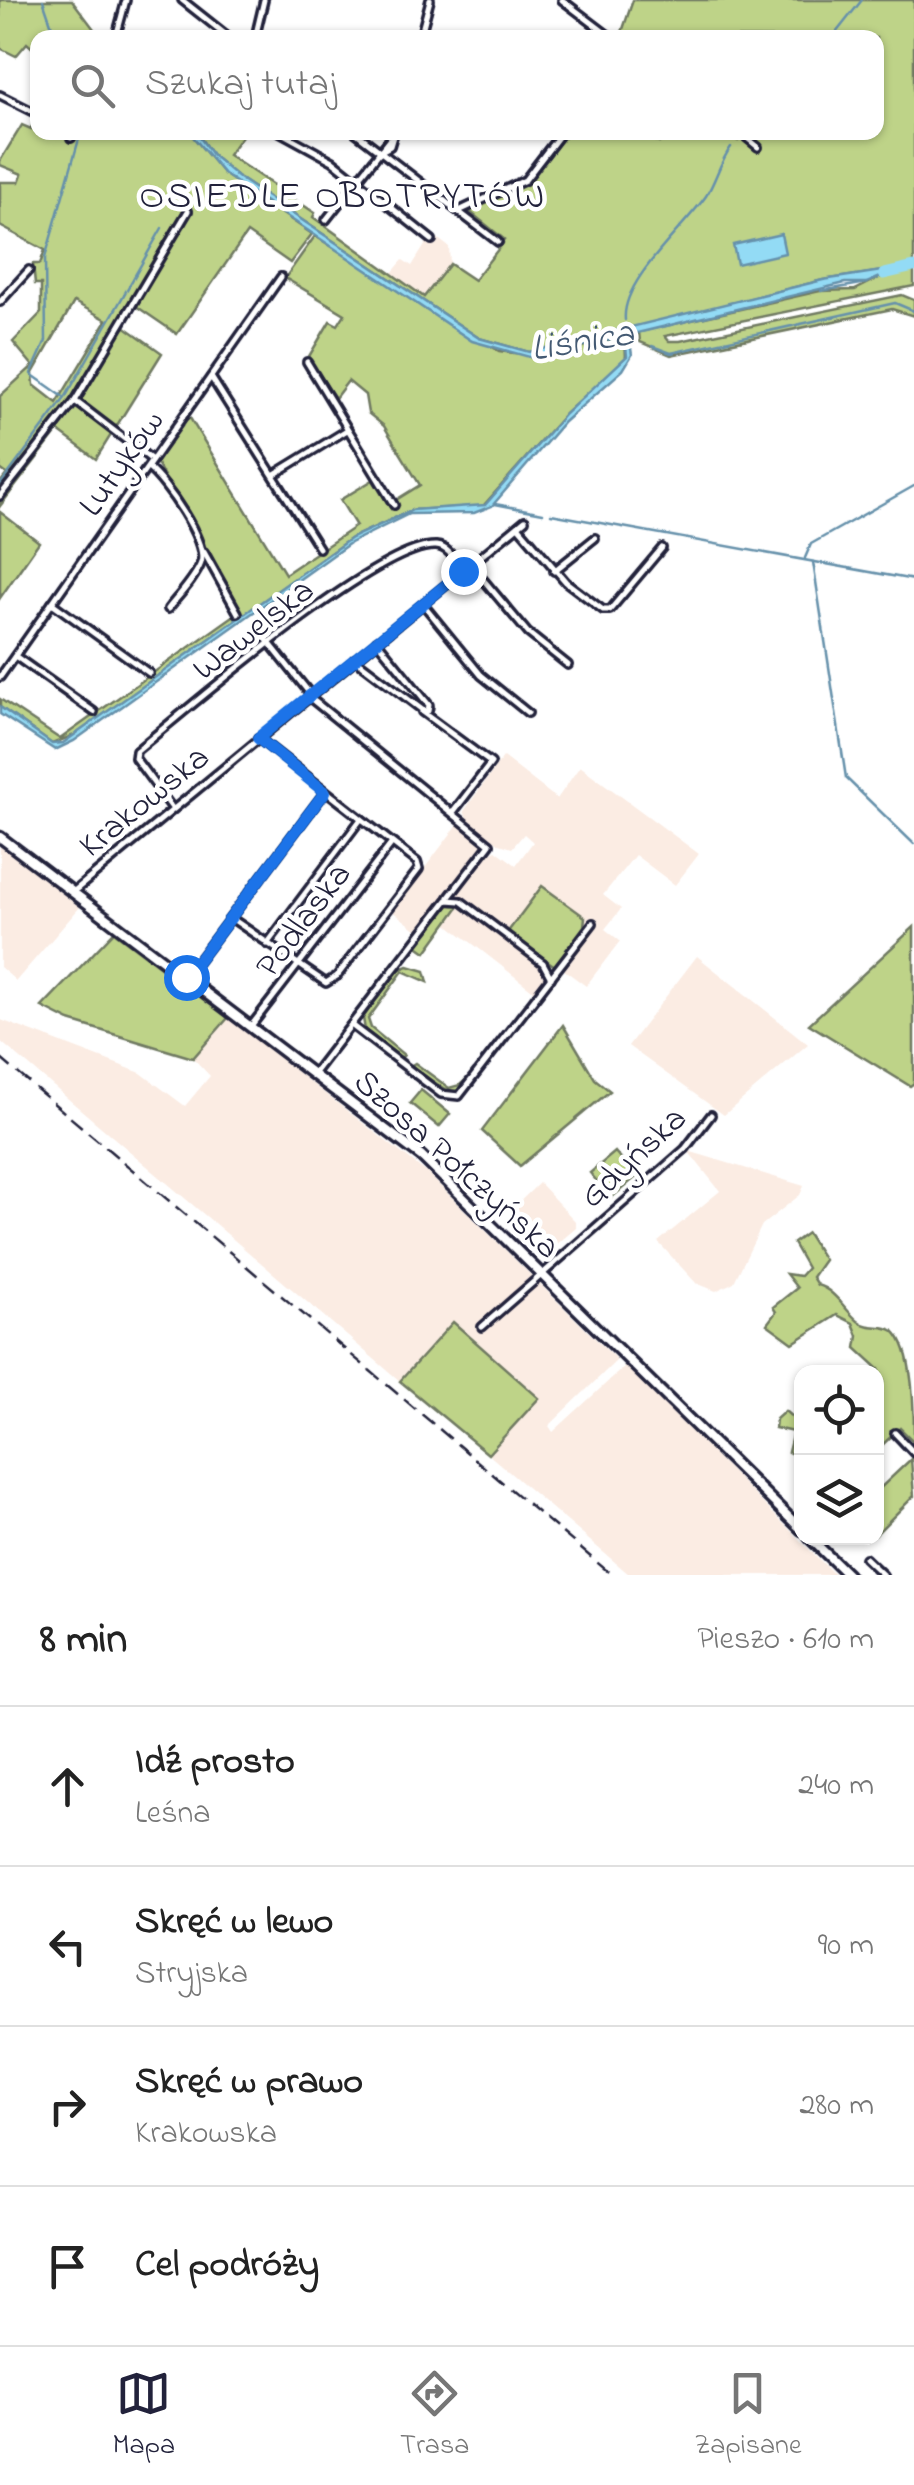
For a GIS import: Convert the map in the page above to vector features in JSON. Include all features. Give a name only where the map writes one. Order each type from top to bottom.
[{"type":"main road","name":"Szosa Połczyńska","points":[[0,837],[422,1157],[794,1522]]},
{"type":"main road","points":[[817,1545],[848,1575]]},
{"type":"street","points":[[118,30],[126,0]]},
{"type":"street","points":[[182,0],[220,30]]},
{"type":"street","points":[[257,30],[264,0]]},
{"type":"street","points":[[422,30],[430,0]]},
{"type":"street","points":[[562,0],[601,30]]},
{"type":"street","points":[[0,95],[30,110]]},
{"type":"street","points":[[294,140],[332,161],[432,240]]},
{"type":"street","points":[[366,140],[498,242]]},
{"type":"street","points":[[326,220],[388,140]]},
{"type":"street","points":[[459,211],[525,180],[556,140]]},
{"type":"street","points":[[750,140],[758,146]]},
{"type":"street","points":[[0,496],[75,400],[188,211]]},
{"type":"street","points":[[0,302],[29,270]]},
{"type":"street","name":"Lutyków","points":[[0,677],[282,277]]},
{"type":"street","points":[[307,362],[394,505]]},
{"type":"street","points":[[211,377],[319,548]]},
{"type":"street","points":[[75,400],[150,464],[238,613]]},
{"type":"street","points":[[274,474],[347,430]]},
{"type":"street","name":"Krakowska","points":[[72,892],[524,520]]},
{"type":"street","points":[[518,526],[554,571],[583,597],[610,610],[662,548]]},
{"type":"street","points":[[554,571],[595,538]]},
{"type":"street","points":[[168,609],[199,568],[200,544]]},
{"type":"street","name":"Wawelska","points":[[172,808],[134,754],[270,643],[321,604],[415,550],[442,547],[463,571]]},
{"type":"street","points":[[471,565],[528,633],[568,665]]},
{"type":"street","points":[[52,603],[149,673]]},
{"type":"street","points":[[423,604],[480,675],[528,713]]},
{"type":"street","points":[[263,635],[310,696],[490,844],[314,1074]]},
{"type":"street","points":[[377,641],[429,705],[422,712]]},
{"type":"street","points":[[15,656],[94,712]]},
{"type":"street","points":[[355,660],[492,763],[454,811]]},
{"type":"street","points":[[231,918],[320,983],[332,980],[420,868],[258,738]]},
{"type":"street","points":[[186,977],[325,792]]},
{"type":"street","points":[[268,944],[361,819]]},
{"type":"street","name":"Podlaska","points":[[251,1026],[392,842]]},
{"type":"street","points":[[444,903],[460,901],[543,964],[551,978]]},
{"type":"street","points":[[350,1026],[441,1094],[456,1097],[472,1084],[593,923]]},
{"type":"street","name":"Gdyńska","points":[[482,1327],[684,1149],[710,1115]]},
{"type":"street","points":[[895,1433],[914,1453]]},
{"type":"street","points":[[865,1558],[882,1575]]},
{"type":"shaded area","points":[[432,234],[449,247],[450,264],[424,298],[391,274],[403,260],[412,266]]},
{"type":"shaded area","points":[[503,757],[557,799],[580,766],[699,854],[675,885],[635,855],[603,895],[621,909],[605,929],[620,941],[586,986],[556,964],[584,926],[542,886],[507,933],[456,896],[488,854],[496,850],[516,865],[533,842],[524,834],[512,848],[500,844],[468,821],[464,811]]},
{"type":"shaded area","points":[[459,823],[484,845],[417,930],[392,911]]},
{"type":"shaded area","points":[[0,846],[80,907],[16,981],[0,967]]},
{"type":"shaded area","points":[[460,905],[546,970],[545,981],[536,993],[446,923]]},
{"type":"shaded area","points":[[697,956],[808,1044],[724,1115],[628,1046]]},
{"type":"shaded area","points":[[228,1018],[427,1173],[617,1360],[549,1426],[553,1432],[625,1366],[794,1534],[794,1545],[805,1545],[835,1575],[630,1575],[488,1454],[529,1409],[453,1322],[400,1381],[0,1041],[1,1020],[141,1073],[185,1106],[210,1076],[193,1058]]},
{"type":"shaded area","points":[[688,1151],[804,1186],[800,1195],[762,1225],[734,1282],[716,1291],[696,1283],[658,1242],[720,1191]]},
{"type":"shaded area","points":[[539,1183],[576,1222],[576,1228],[550,1250],[510,1211]]},
{"type":"green space","points":[[0,0],[72,0],[95,30],[30,30],[30,46],[27,43],[16,56],[0,48]]},
{"type":"green space","points":[[633,0],[914,0],[914,286],[665,336],[669,341],[680,341],[902,295],[914,300],[914,316],[892,309],[671,355],[640,342],[639,332],[820,291],[855,290],[897,269],[823,280],[529,352],[479,338],[239,178],[212,155],[202,140],[239,140],[228,155],[315,213],[313,217],[424,297],[450,264],[474,280],[503,243],[476,220],[505,240],[464,207],[524,182],[561,140],[884,140],[884,30],[623,30]]},
{"type":"green space","points":[[22,125],[30,129],[30,140],[196,140],[224,174],[312,234],[290,263],[247,233],[177,334],[136,306],[124,326],[162,353],[96,459],[58,431],[0,506],[0,483],[7,474],[0,469],[0,396],[33,366],[13,342],[41,313],[41,284],[35,284],[33,264],[40,264],[45,250],[0,226],[0,182],[19,182],[22,174],[0,165],[0,161]],"holes":[[[74,302],[107,320],[57,403],[34,385],[33,373]]]},
{"type":"green space","points":[[315,236],[499,351],[544,357],[625,336],[626,359],[565,414],[483,506],[412,510],[351,538],[77,734],[52,744],[0,707],[0,699],[60,739],[236,614],[207,564],[211,559],[156,462],[184,420],[190,418],[285,574],[356,526],[340,500],[373,480],[391,509],[399,505],[396,500],[420,485],[384,426],[368,413],[365,395],[348,381],[335,398],[308,358],[330,321],[338,325],[345,314],[285,278]]},
{"type":"green space","points":[[0,512],[39,542],[0,598]]},
{"type":"green space","points":[[542,886],[585,917],[584,926],[555,966],[507,933]]},
{"type":"green space","points":[[448,904],[460,905],[426,952],[416,945]]},
{"type":"green space","points":[[914,927],[914,1083],[910,1086],[809,1024]]},
{"type":"green space","points":[[114,932],[228,1018],[193,1058],[70,1021],[42,1007]]},
{"type":"green space","points":[[408,966],[425,971],[428,982],[403,971],[368,1019],[371,1028],[404,1055],[401,1058],[365,1030],[363,1018],[394,972]]},
{"type":"green space","points":[[563,1025],[595,1079],[610,1091],[520,1166],[482,1131]]},
{"type":"green space","points":[[415,1063],[449,1088],[460,1085],[475,1071],[462,1090],[452,1094],[410,1066]]},
{"type":"green space","points":[[421,1090],[450,1114],[439,1127],[410,1103]]},
{"type":"green space","points":[[615,1152],[636,1177],[611,1198],[590,1173]]},
{"type":"green space","points":[[807,1233],[824,1260],[812,1277],[817,1285],[834,1295],[858,1321],[890,1329],[901,1340],[912,1382],[914,1442],[900,1428],[884,1443],[884,1365],[875,1365],[856,1348],[858,1336],[853,1323],[837,1315],[793,1343],[767,1324],[776,1312],[773,1307],[797,1288],[786,1274],[800,1276],[807,1268],[793,1243]]},
{"type":"green space","points":[[453,1322],[539,1398],[488,1454],[400,1381]]},
{"type":"green space","points":[[785,1411],[794,1419],[794,1455],[788,1452],[793,1432],[775,1428],[776,1419]]},
{"type":"green space","points":[[911,1459],[914,1496],[884,1526],[884,1484]]},
{"type":"water","points":[[196,140],[202,140],[212,155],[239,178],[479,338],[529,352],[823,280],[901,268],[867,283],[845,283],[629,335],[632,355],[623,370],[564,422],[492,506],[474,513],[409,514],[350,543],[74,741],[55,750],[0,714],[0,707],[52,744],[63,743],[351,538],[412,510],[485,505],[565,414],[627,356],[625,336],[533,358],[472,341],[224,174]]},
{"type":"water","points":[[781,234],[785,253],[737,264],[733,245]]},
{"type":"waterway","points":[[43,0],[53,30]]},
{"type":"waterway","points":[[838,30],[862,0]]},
{"type":"waterway","points":[[65,398],[31,374],[46,341],[45,258],[79,140]]},
{"type":"waterway","points":[[625,320],[626,305],[643,272],[706,196],[731,147]]},
{"type":"waterway","points":[[0,485],[65,398],[162,228]]},
{"type":"waterway","name":"Liśnica","points":[[884,274],[914,267]]},
{"type":"waterway","name":"Liśnica","points":[[821,291],[867,283]]},
{"type":"waterway","points":[[652,346],[671,353],[895,303],[914,311]]},
{"type":"waterway","points":[[805,558],[811,544],[914,486]]},
{"type":"waterway","points":[[495,504],[543,513]]},
{"type":"waterway","points":[[551,514],[914,580]]},
{"type":"waterway","points":[[813,562],[846,778],[914,844]]},
{"type":"railway","points":[[0,1058],[612,1575]]},
{"type":"district","name":"OSIEDLE OBOTRYTÓW","points":[[343,194]]},
{"type":"route","points":[[186,977],[325,792],[258,738],[463,571]]}]
